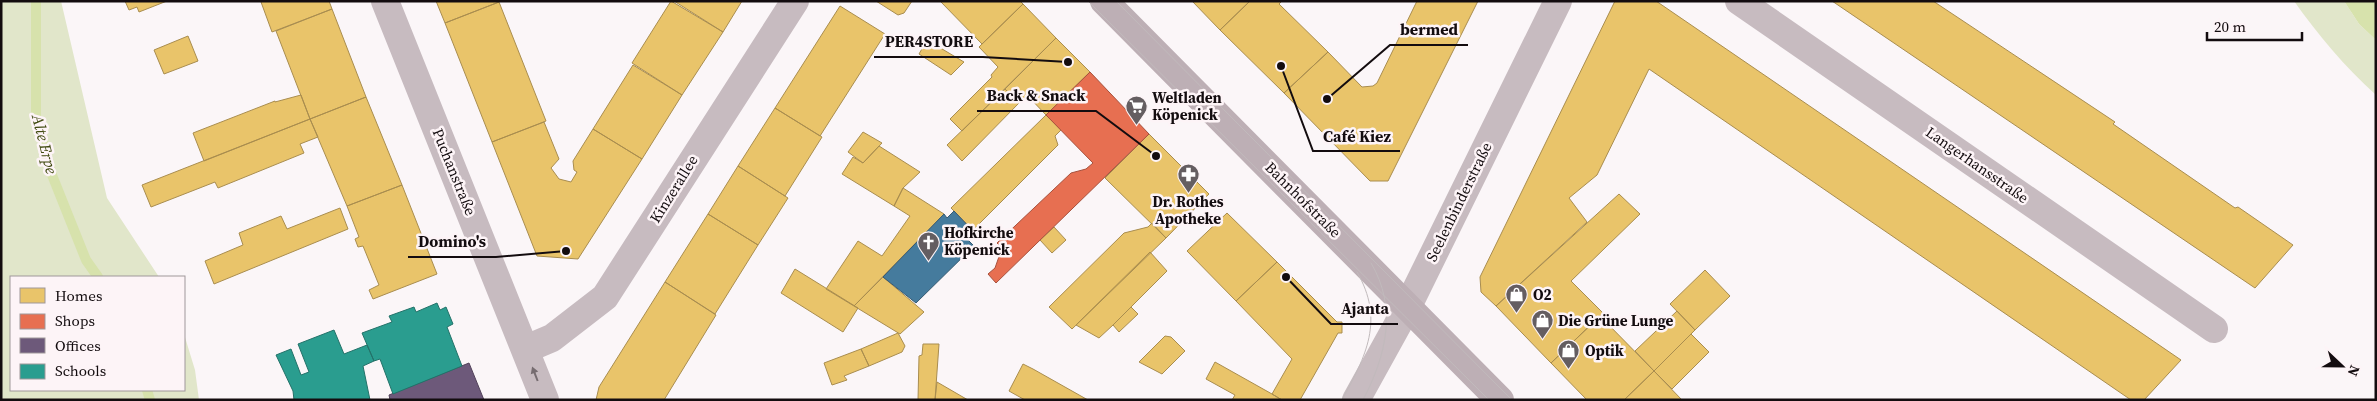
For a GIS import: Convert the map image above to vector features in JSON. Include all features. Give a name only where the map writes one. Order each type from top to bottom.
[{"type":"main road","name":"Bahnhofstraße","points":[[1104,1],[1500,400]]},
{"type":"street","name":"Puchanstraße","points":[[385,1],[526,348],[545,400]]},
{"type":"street","name":"Kinzerallee","points":[[526,348],[552,338],[605,297],[795,1]]},
{"type":"street","name":"Seelenbinderstraße","points":[[1356,400],[1408,306],[1558,1]]},
{"type":"street","name":"Langerhansstraße","points":[[1739,1],[2214,329]]},
{"type":"shaded area","points":[[1,1],[61,1],[107,198],[158,276],[10,276],[10,391],[185,391],[185,337],[195,370],[199,400],[1,400]]},
{"type":"shaded area","points":[[2294,1],[2344,1],[2359,24],[2376,40],[2376,95],[2332,50]]},
{"type":"shaded area","points":[[2344,1],[2376,1],[2376,40],[2359,24]]},
{"type":"building: Homes","points":[[125,1],[167,1],[139,12],[137,7],[129,10]]},
{"type":"building: Homes","points":[[329,1],[332,9],[272,32],[261,2]]},
{"type":"building: Homes","points":[[436,1],[498,1],[499,2],[445,23]]},
{"type":"building: Homes","points":[[671,1],[723,32],[682,95],[632,63]]},
{"type":"building: Homes","points":[[674,1],[742,1],[723,32]]},
{"type":"building: Homes","points":[[876,1],[912,1],[904,13],[898,15]]},
{"type":"building: Homes","points":[[940,1],[1020,1],[1023,4],[982,44]]},
{"type":"building: Homes","points":[[1192,1],[1250,1],[1220,30]]},
{"type":"building: Homes","points":[[1250,1],[1282,1],[1279,4],[1328,52],[1284,93],[1220,30]]},
{"type":"building: Homes","points":[[1417,1],[1478,1],[1388,181],[1370,181],[1284,93],[1328,52],[1362,87],[1373,86],[1377,83]]},
{"type":"building: Homes","points":[[1615,1],[1656,1],[2181,360],[2144,400],[2131,400],[1649,69],[1597,175],[1569,198],[1587,222],[1496,306],[1481,292],[1480,277]]},
{"type":"building: Homes","points":[[1832,1],[1933,1],[2115,122],[2113,124],[2235,208],[2238,207],[2293,245],[2255,288]]},
{"type":"building: Homes","points":[[499,2],[546,121],[492,142],[445,23]]},
{"type":"building: Homes","points":[[1023,4],[1056,38],[962,131],[950,119],[992,77],[991,75],[998,67],[979,47]]},
{"type":"building: Homes","points":[[840,6],[885,34],[820,136],[775,108]]},
{"type":"building: Homes","points":[[332,9],[366,97],[310,119],[276,31]]},
{"type":"building: Homes","points":[[188,36],[198,61],[164,74],[154,50]]},
{"type":"building: Homes","points":[[1056,38],[1090,72],[1046,115],[1027,95],[1019,103],[1005,89]]},
{"type":"building: Homes","points":[[927,40],[964,62],[951,75],[919,54]]},
{"type":"building: Homes","points":[[633,65],[682,95],[642,159],[593,129]]},
{"type":"building: Homes","points":[[1005,89],[1019,103],[962,161],[947,145]]},
{"type":"building: Homes","points":[[301,95],[310,119],[204,161],[193,133],[275,101]]},
{"type":"building: Homes","points":[[366,97],[402,185],[347,206],[310,119]]},
{"type":"building: Homes","points":[[775,108],[822,137],[785,196],[738,166]]},
{"type":"building: Homes","points":[[1046,115],[1061,130],[1055,136],[1058,145],[973,230],[951,208]]},
{"type":"building: Homes","points":[[310,119],[318,137],[300,144],[304,153],[218,188],[215,182],[151,207],[142,185]]},
{"type":"building: Homes","points":[[544,122],[559,159],[551,168],[559,179],[571,182],[577,172],[574,170],[573,161],[593,129],[642,159],[578,259],[537,256],[492,142]]},
{"type":"building: Homes","points":[[863,132],[882,143],[863,163],[848,152]]},
{"type":"building: Homes","points":[[1149,134],[1209,194],[1166,238],[1105,178]]},
{"type":"building: Homes","points":[[879,146],[920,172],[903,188],[894,206],[842,174],[853,157],[863,163]]},
{"type":"building: Homes","points":[[738,166],[788,198],[758,245],[708,214]]},
{"type":"building: Homes","points":[[402,185],[437,274],[373,299],[369,290],[379,285],[363,246],[358,247],[355,239],[359,237],[347,206]]},
{"type":"building: Homes","points":[[903,188],[944,214],[854,306],[826,289],[858,241],[882,256],[910,216],[894,206]]},
{"type":"building: Homes","points":[[1619,194],[1640,214],[1571,281],[1603,313],[1551,363],[1496,306]]},
{"type":"building: Homes","points":[[340,208],[348,229],[214,284],[205,261],[243,245],[239,233],[281,216],[287,229]]},
{"type":"building: Homes","points":[[1227,213],[1277,262],[1236,301],[1187,251]]},
{"type":"building: Homes","points":[[708,214],[758,245],[715,314],[665,282]]},
{"type":"building: Homes","points":[[1152,223],[1166,238],[1072,329],[1049,307],[1124,233],[1148,227]]},
{"type":"building: Homes","points":[[1054,227],[1066,240],[1052,253],[1040,240]]},
{"type":"building: Homes","points":[[1150,252],[1167,271],[1113,325],[1099,338],[1076,325]]},
{"type":"building: Homes","points":[[1277,262],[1337,322],[1342,322],[1342,333],[1338,333],[1300,400],[1282,400],[1272,394],[1292,359],[1236,301]]},
{"type":"building: Homes","points":[[795,269],[858,308],[843,332],[781,293]]},
{"type":"building: Homes","points":[[1705,270],[1730,296],[1695,330],[1670,304]]},
{"type":"building: Homes","points":[[883,277],[924,312],[900,334],[854,306]]},
{"type":"building: Homes","points":[[665,282],[716,315],[664,400],[596,400],[599,387]]},
{"type":"building: Homes","points":[[1131,307],[1138,314],[1119,332],[1113,325]]},
{"type":"building: Homes","points":[[1677,311],[1695,330],[1654,371],[1635,351]]},
{"type":"building: Homes","points":[[1600,316],[1654,371],[1624,400],[1587,400],[1551,363]]},
{"type":"building: Homes","points":[[898,333],[905,346],[902,352],[869,366],[861,349]]},
{"type":"building: Homes","points":[[1691,334],[1709,352],[1672,389],[1654,371]]},
{"type":"building: Homes","points":[[1165,336],[1171,337],[1185,351],[1162,374],[1139,362]]},
{"type":"building: Homes","points":[[923,344],[939,344],[935,400],[918,400],[919,356],[922,355]]},
{"type":"building: Homes","points":[[861,349],[869,366],[844,376],[847,380],[832,385],[824,363]]},
{"type":"building: Homes","points":[[1215,362],[1282,400],[1232,400],[1235,395],[1206,379]]},
{"type":"building: Homes","points":[[1023,364],[1088,400],[1025,400],[1009,391]]},
{"type":"building: Homes","points":[[1654,371],[1682,400],[1624,400]]},
{"type":"building: Homes","points":[[937,382],[968,400],[935,400]]},
{"type":"building: Shops","points":[[1090,72],[1149,134],[996,283],[988,274],[995,268],[1002,248],[997,243],[1071,173],[1086,169],[1093,163],[1046,115]]},
{"type":"building: Offices","points":[[469,363],[484,400],[390,400],[389,395]]},
{"type":"building: Schools","points":[[437,303],[440,310],[446,307],[453,324],[447,327],[462,366],[393,394],[380,359],[374,361],[362,333],[392,322],[389,316],[414,307],[416,312]]},
{"type":"building: Schools","points":[[334,330],[344,354],[367,345],[374,361],[363,366],[370,400],[294,400],[293,391],[276,355],[291,349],[301,375],[309,372],[298,344]]},
{"type":"building: Public","name":"Hofkirche Köpenick","points":[[954,211],[971,229],[964,236],[974,246],[916,303],[883,277],[944,214],[947,218]]},
{"type":"waterway","name":"Alte Erpe","points":[[36,1],[36,117],[52,175],[86,260],[97,276]]},
{"type":"waterway","name":"Alte Erpe","points":[[147,391],[150,400]]},
{"type":"tram line","points":[[1088,1],[1489,400]]},
{"type":"tram line","points":[[1116,1],[1512,400]]},
{"type":"tram line","points":[[1363,400],[1378,366],[1386,332],[1384,297],[1371,263]]},
{"type":"tram line","points":[[1342,400],[1365,353],[1371,322],[1370,306],[1357,272]]},
{"type":"place","name":"PER4STORE","points":[[1068,62]]},
{"type":"place","name":"Café Kiez","points":[[1281,66]]},
{"type":"place","name":"bermed","points":[[1327,99]]},
{"type":"place","name":"Weltladen Köpenick","points":[[1136,126]]},
{"type":"place","name":"Back & Snack","points":[[1156,156]]},
{"type":"place","name":"Dr. Rothes Apotheke","points":[[1188,193]]},
{"type":"place","name":"Domino's","points":[[566,251]]},
{"type":"place","name":"Hofkirche Köpenick","points":[[928,261]]},
{"type":"place","name":"Ajanta","points":[[1286,277]]},
{"type":"place","name":"O2","points":[[1517,314]]},
{"type":"place","name":"Die Grüne Lunge","points":[[1542,340]]},
{"type":"place","name":"Optik","points":[[1569,370]]}]
